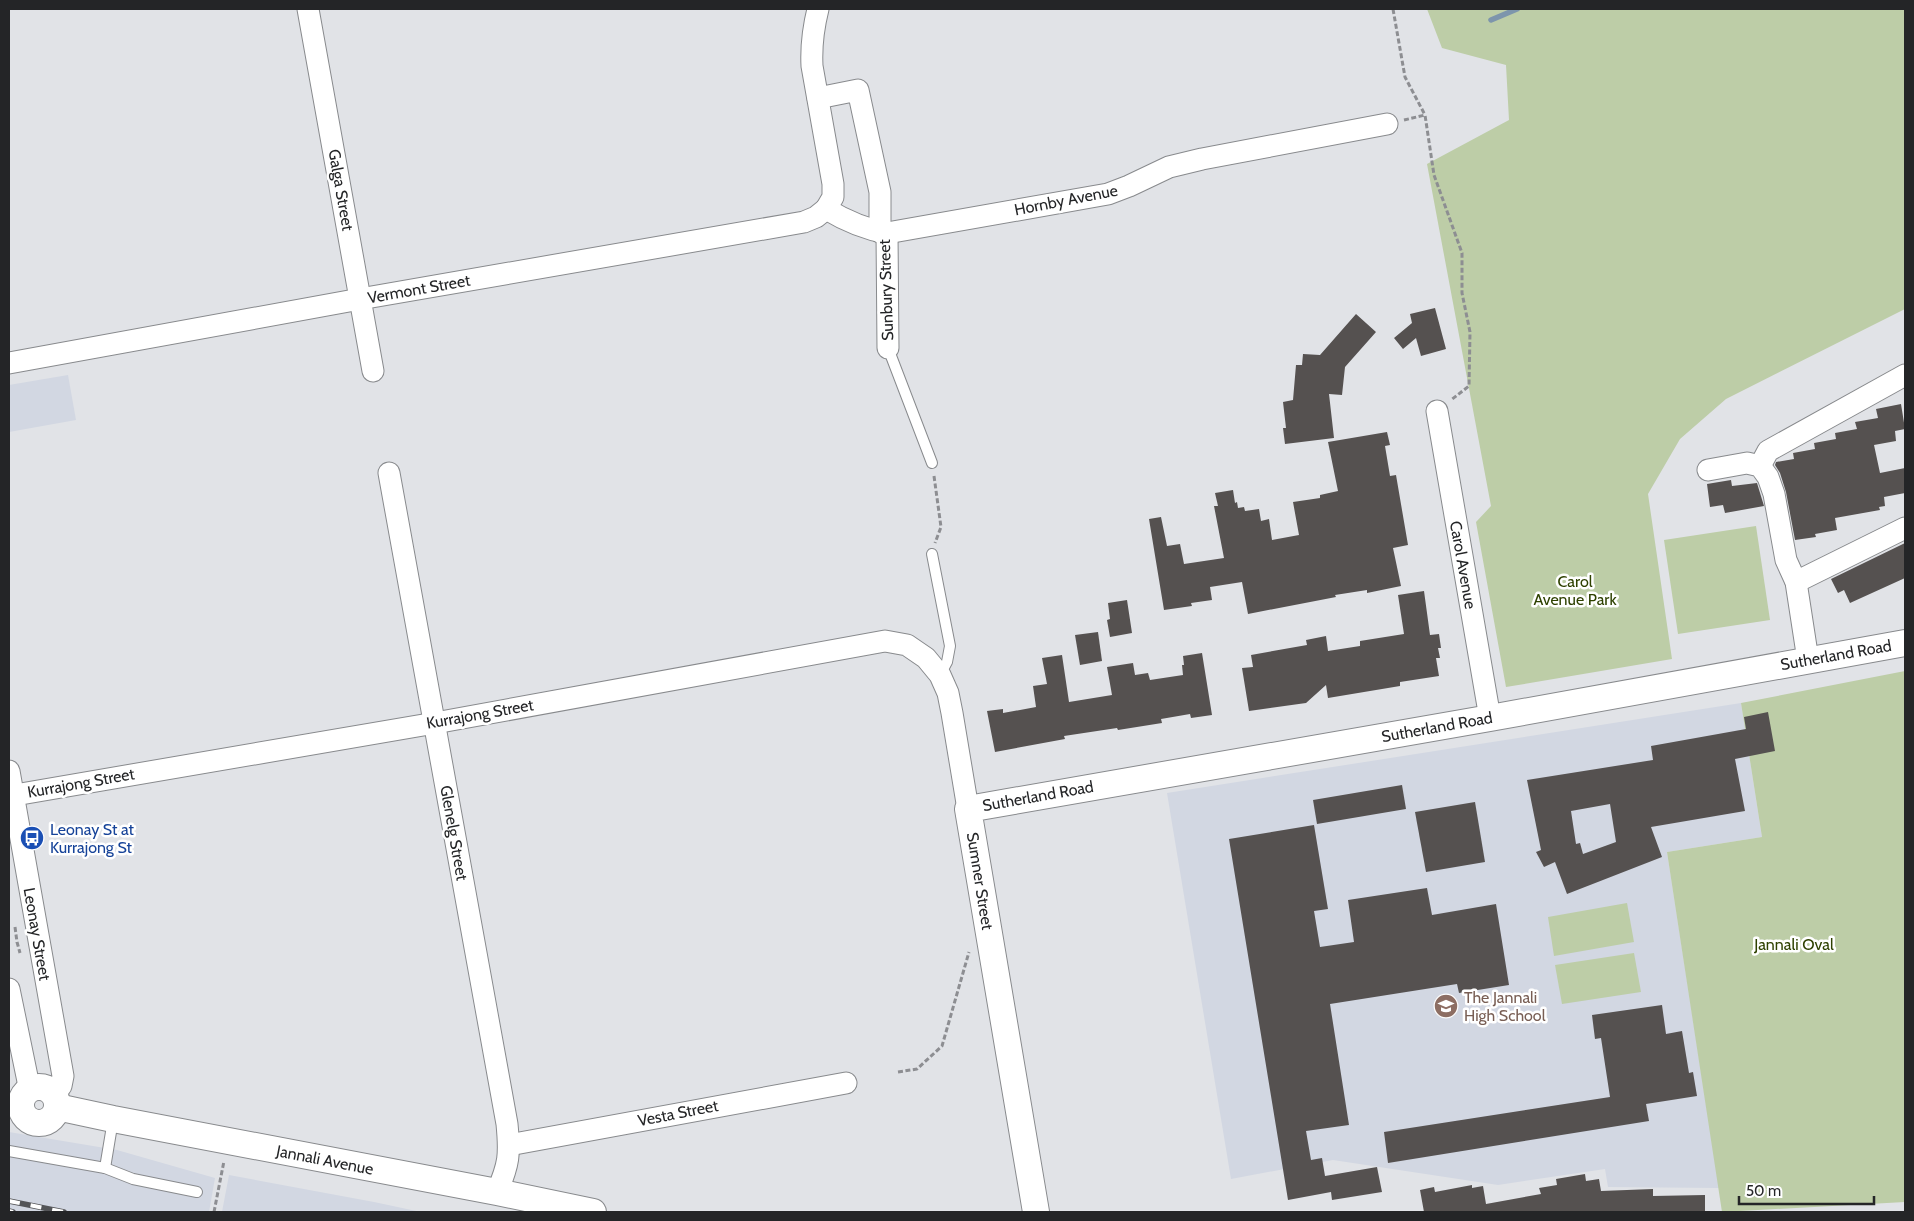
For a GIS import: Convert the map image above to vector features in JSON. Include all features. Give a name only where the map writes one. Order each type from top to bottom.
[{"type":"street","name":"Galga Street","points":[[308,9],[373,371]]},
{"type":"street","points":[[818,9],[812,31],[811,49],[833,184],[832,197],[826,209]]},
{"type":"street","name":"Sunbury Street","points":[[818,98],[858,90],[880,192],[884,232],[888,348]]},
{"type":"street","name":"Hornby Avenue","points":[[884,232],[1108,194],[1169,167],[1387,124]]},
{"type":"street","name":"Vermont Street","points":[[9,362],[804,222],[816,217],[826,209]]},
{"type":"street","name":"Sunbury Street","points":[[826,209],[850,224],[884,232]]},
{"type":"street","points":[[1760,466],[1768,451],[1905,376]]},
{"type":"street","name":"Carol Avenue","points":[[1437,411],[1490,718]]},
{"type":"street","points":[[1708,470],[1748,463],[1760,466],[1768,477],[1774,494],[1786,560],[1796,582],[1808,660]]},
{"type":"street","name":"Glenelg Street","points":[[390,473],[509,1145],[508,1167],[497,1192]]},
{"type":"street","points":[[1796,582],[1905,528]]},
{"type":"street","name":"Kurrajong Street","points":[[11,795],[435,723],[885,641],[907,645],[926,658],[940,675]]},
{"type":"street","name":"Sutherland Road","points":[[968,809],[1905,643]]},
{"type":"street","name":"Sumner Street","points":[[940,675],[950,703],[1036,1212]]},
{"type":"street","name":"Leonay Street","points":[[9,771],[11,795],[63,1076],[61,1086],[34,1097]]},
{"type":"street","points":[[9,990],[34,1097]]},
{"type":"street","name":"Vesta Street","points":[[509,1145],[846,1083]]},
{"type":"street","name":"Jannali Avenue","points":[[34,1097],[114,1119],[593,1212]]},
{"type":"lane","name":"Sunbury Street","points":[[888,348],[932,463]]},
{"type":"lane","points":[[932,554],[950,646],[947,662],[940,675]]},
{"type":"lane","points":[[104,1168],[114,1119]]},
{"type":"lane","points":[[9,1151],[104,1168],[133,1179],[197,1192]]},
{"type":"path","points":[[1393,9],[1405,78],[1426,116],[1434,175],[1462,253],[1462,293],[1470,332],[1469,386],[1437,411]]},
{"type":"path","points":[[1387,124],[1426,116]]},
{"type":"path","points":[[932,463],[941,527],[932,554]]},
{"type":"path","points":[[898,1072],[917,1069],[942,1046],[970,950],[990,943]]},
{"type":"path","points":[[214,1212],[224,1160]]},
{"type":"shaded area","points":[[68,375],[76,420],[9,432],[9,385]]},
{"type":"shaded area","name":"The Jannali High School","points":[[1741,703],[1762,837],[1667,852],[1719,1188],[1608,1187],[1605,1169],[1498,1185],[1333,1160],[1231,1179],[1167,793]]},
{"type":"shaded area","points":[[9,1132],[117,1150],[215,1178],[209,1212],[9,1212]]},
{"type":"shaded area","points":[[229,1175],[374,1202],[421,1212],[222,1212]]},
{"type":"green space","name":"Carol Avenue Park","points":[[1427,9],[1905,9],[1905,309],[1726,399],[1680,439],[1648,494],[1672,659],[1506,687],[1476,522],[1491,506],[1427,164],[1509,120],[1506,65],[1442,48]]},
{"type":"green space","points":[[1756,526],[1770,620],[1678,634],[1664,540]]},
{"type":"green space","name":"Jannali Oval","points":[[1905,671],[1905,1202],[1722,1212],[1667,852],[1762,837],[1741,703]]},
{"type":"green space","points":[[1627,903],[1634,942],[1554,956],[1548,917]]},
{"type":"green space","points":[[1634,953],[1641,992],[1562,1004],[1555,965]]},
{"type":"building","points":[[1435,308],[1446,349],[1421,356],[1416,338],[1403,349],[1394,338],[1412,323],[1410,314]]},
{"type":"building","points":[[1356,314],[1376,332],[1345,367],[1342,395],[1329,394],[1334,438],[1285,444],[1283,428],[1286,428],[1283,402],[1293,400],[1296,365],[1302,365],[1303,354],[1320,355]]},
{"type":"building","points":[[1901,404],[1905,429],[1895,431],[1896,441],[1874,445],[1880,473],[1905,468],[1905,493],[1884,497],[1885,506],[1879,507],[1880,510],[1835,518],[1837,530],[1815,534],[1816,537],[1795,540],[1786,492],[1780,473],[1775,465],[1776,462],[1794,459],[1793,453],[1815,449],[1814,443],[1836,439],[1835,433],[1857,429],[1855,422],[1878,418],[1876,409]]},
{"type":"building","points":[[1387,432],[1390,445],[1385,446],[1390,476],[1396,475],[1408,545],[1393,548],[1401,586],[1367,593],[1367,590],[1335,595],[1336,597],[1248,614],[1242,582],[1210,587],[1212,600],[1191,603],[1192,606],[1164,610],[1149,519],[1161,517],[1167,546],[1180,544],[1184,564],[1224,558],[1214,506],[1218,506],[1215,493],[1233,490],[1235,503],[1237,502],[1238,508],[1244,507],[1245,511],[1259,509],[1261,521],[1269,519],[1272,540],[1299,535],[1293,502],[1320,498],[1320,495],[1338,491],[1328,442]]},
{"type":"building","points":[[1731,480],[1732,486],[1757,483],[1764,506],[1725,513],[1723,505],[1710,507],[1707,484]]},
{"type":"building","points":[[1905,543],[1905,578],[1850,603],[1844,590],[1838,593],[1831,579]]},
{"type":"building","points":[[1424,591],[1430,635],[1439,634],[1441,648],[1438,648],[1440,658],[1436,658],[1439,676],[1400,682],[1400,686],[1328,698],[1326,685],[1306,703],[1249,711],[1242,668],[1253,667],[1251,655],[1307,645],[1306,640],[1326,636],[1328,651],[1360,646],[1360,641],[1404,634],[1398,595]]},
{"type":"building","points":[[1127,600],[1132,633],[1110,637],[1107,620],[1110,619],[1108,603]]},
{"type":"building","points":[[1098,632],[1102,661],[1080,665],[1075,635]]},
{"type":"building","points":[[1202,653],[1212,715],[1191,718],[1190,714],[1161,719],[1162,723],[1064,736],[1065,739],[995,752],[987,711],[1003,709],[1003,713],[1036,707],[1033,686],[1047,684],[1042,658],[1062,655],[1069,702],[1112,695],[1107,667],[1133,663],[1135,675],[1148,673],[1150,680],[1183,675],[1183,656]]},
{"type":"building","points":[[1768,712],[1775,751],[1735,759],[1745,811],[1651,827],[1662,857],[1567,894],[1555,862],[1544,867],[1536,852],[1541,850],[1527,780],[1653,760],[1651,746],[1746,729],[1744,717]],"holes":[[[1610,804],[1616,842],[1583,854],[1580,843],[1576,844],[1571,811]]]},
{"type":"building","points":[[1402,785],[1406,809],[1317,824],[1313,800]]},
{"type":"building","points":[[1475,802],[1485,862],[1426,872],[1415,812]]},
{"type":"building","points":[[1314,825],[1328,909],[1314,911],[1320,947],[1354,942],[1348,900],[1427,888],[1432,915],[1496,904],[1509,985],[1459,993],[1457,984],[1330,1004],[1349,1125],[1306,1131],[1311,1160],[1322,1158],[1325,1176],[1377,1167],[1382,1192],[1332,1200],[1331,1192],[1288,1200],[1229,839]]},
{"type":"building","points":[[1662,1005],[1666,1034],[1682,1031],[1689,1073],[1693,1072],[1697,1096],[1646,1104],[1649,1121],[1388,1163],[1384,1132],[1610,1097],[1601,1038],[1595,1039],[1592,1015]]},
{"type":"building","points":[[1585,1174],[1586,1181],[1599,1179],[1601,1191],[1653,1189],[1653,1196],[1705,1195],[1705,1212],[1424,1212],[1420,1190],[1434,1187],[1435,1192],[1472,1185],[1472,1188],[1483,1186],[1486,1204],[1541,1194],[1539,1188],[1557,1185],[1556,1179]]},
{"type":"waterway","points":[[1491,20],[1517,9]]},
{"type":"railway","points":[[9,1201],[64,1212]]},
{"type":"railway","points":[[9,1211],[13,1212]]},
{"type":"place","name":"Leonay St at Kurrajong St","points":[[32,838]]},
{"type":"place","name":"The Jannali High School","points":[[1446,1006]]}]
